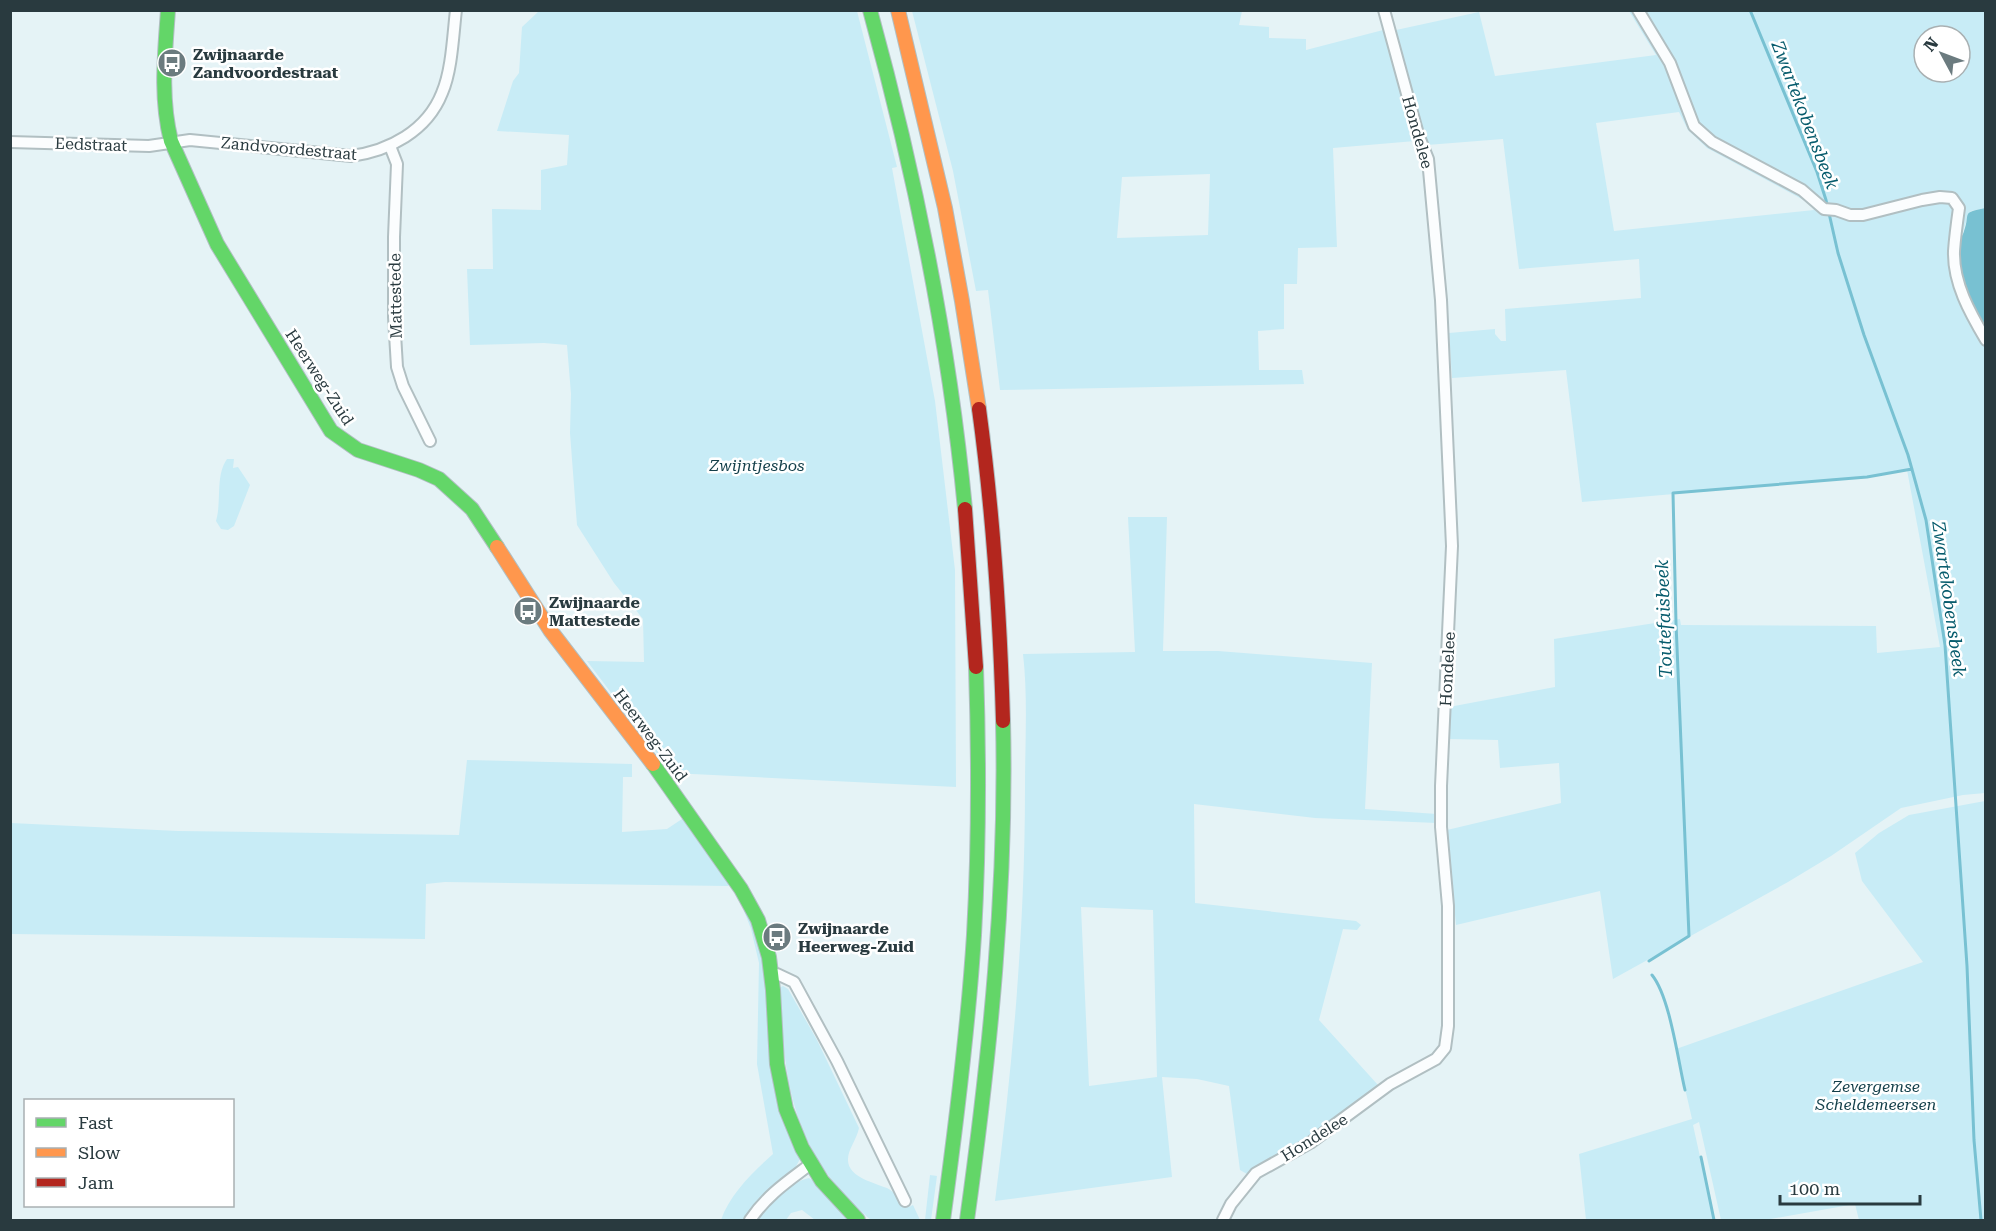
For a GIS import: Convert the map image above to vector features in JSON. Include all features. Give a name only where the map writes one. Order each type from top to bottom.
[{"type":"main road","name":"Heerweg-Zuid","points":[[168,10],[164,115],[171,141],[217,244],[331,430],[358,450],[439,479],[456,492],[472,510],[545,623],[656,766],[741,889],[758,920],[767,947],[771,974],[776,1058],[780,1085],[793,1128],[822,1181],[858,1221]]},
{"type":"main road","points":[[870,10],[889,75],[915,184],[935,291],[960,454],[972,584],[978,725],[978,867],[963,1067],[943,1221]]},
{"type":"main road","points":[[898,10],[945,208],[965,316],[985,458],[999,626],[1003,764],[1001,880],[993,1002],[967,1221]]},
{"type":"street","name":"Zandvoordestraat","points":[[171,141],[204,141],[351,156],[369,154],[390,146],[422,123],[442,93],[456,10]]},
{"type":"street","name":"Hondelee","points":[[1223,1221],[1231,1204],[1256,1173],[1310,1143],[1390,1084],[1436,1059],[1445,1048],[1448,1026],[1448,906],[1441,827],[1441,786],[1452,546],[1441,300],[1428,159],[1418,134],[1384,10]]},
{"type":"street","points":[[1638,10],[1670,63],[1689,116],[1701,134],[1712,142],[1802,190],[1828,210],[1850,215],[1863,215],[1922,200],[1952,198],[1959,208],[1954,253],[1957,277],[1964,299],[1986,340]]},
{"type":"street","name":"Eedstraat","points":[[10,142],[149,146],[171,141]]},
{"type":"street","name":"Mattestede","points":[[390,146],[397,165],[394,317],[397,367],[403,386],[430,441]]},
{"type":"street","points":[[771,974],[777,974],[794,982],[837,1061],[905,1201]]},
{"type":"street","points":[[750,1221],[780,1185],[812,1163]]},
{"type":"green space","name":"Zwijntjesbos","points":[[539,11],[857,11],[897,167],[892,168],[935,401],[955,570],[956,787],[672,773],[587,661],[644,662],[643,619],[614,583],[577,525],[570,433],[571,394],[567,345],[544,343],[470,345],[467,269],[493,269],[492,209],[541,210],[541,170],[567,165],[569,135],[497,131],[513,81],[519,73],[522,27]]},
{"type":"green space","points":[[912,11],[1242,11],[1239,25],[1269,27],[1269,38],[1306,39],[1306,50],[1387,29],[1415,141],[1333,148],[1337,247],[1298,248],[1297,284],[1284,284],[1284,329],[1258,331],[1259,370],[1302,370],[1304,384],[1000,390],[988,290],[976,291],[953,171]],"holes":[[[1210,174],[1208,235],[1117,238],[1122,177]]]},
{"type":"green space","points":[[1629,11],[1985,11],[1985,208],[1971,211],[1958,243],[1961,199],[1944,194],[1926,194],[1872,208],[1854,210],[1836,207],[1818,197],[1821,210],[1850,221],[1860,221],[1936,201],[1952,205],[1954,211],[1952,241],[1985,345],[1985,793],[1963,795],[1901,808],[1831,856],[1788,882],[1613,979],[1600,891],[1456,925],[1447,830],[1561,803],[1559,763],[1500,768],[1498,740],[1447,739],[1449,707],[1555,687],[1554,639],[1680,619],[1681,625],[1876,626],[1877,653],[1940,647],[1907,470],[1867,477],[1582,502],[1566,370],[1452,378],[1449,333],[1495,329],[1495,334],[1501,341],[1506,341],[1505,309],[1641,298],[1639,259],[1519,269],[1503,139],[1427,145],[1396,30],[1479,12],[1495,76],[1656,55]],"holes":[[[1679,112],[1688,130],[1707,148],[1809,203],[1814,210],[1614,231],[1596,123]]]},
{"type":"green space","points":[[227,459],[234,459],[233,468],[238,467],[250,485],[234,526],[228,530],[221,529],[216,521],[221,473]]},
{"type":"green space","points":[[1128,517],[1167,517],[1163,651],[1218,651],[1372,663],[1365,809],[1437,814],[1437,823],[1315,818],[1194,804],[1195,903],[1356,921],[1361,925],[1357,930],[1343,929],[1319,1020],[1378,1085],[1315,1135],[1247,1174],[1240,1170],[1229,1086],[1197,1079],[1162,1077],[1172,1177],[995,1201],[1012,1046],[1023,891],[1026,720],[1023,654],[1135,652]],"holes":[[[1081,907],[1153,910],[1157,1077],[1089,1086]]]},
{"type":"green space","points":[[467,760],[632,764],[632,777],[623,777],[622,832],[667,829],[685,817],[732,881],[728,886],[445,882],[426,884],[425,939],[11,934],[11,823],[178,831],[459,835]]},
{"type":"green space","name":"Zevergemse Scheldemeersen","points":[[1985,801],[1985,1220],[1859,1220],[1855,1204],[1765,1220],[1721,1220],[1699,1122],[1693,1125],[1714,1220],[1586,1220],[1579,1154],[1692,1119],[1676,1049],[1923,962],[1862,881],[1855,853],[1879,833],[1909,815]]},
{"type":"green space","points":[[748,910],[759,936],[800,1159],[794,1170],[766,1192],[744,1220],[721,1220],[736,1192],[773,1154],[757,1064],[759,963],[744,911]]},
{"type":"green space","points":[[783,986],[788,989],[817,1040],[859,1128],[848,1155],[849,1165],[857,1175],[887,1188],[909,1207],[913,1205],[920,1220],[871,1220],[845,1195],[824,1169],[809,1143],[790,1087],[781,1023],[779,988]]},
{"type":"green space","points":[[930,1175],[937,1176],[931,1220],[925,1220]]},
{"type":"green space","points":[[809,1178],[852,1220],[815,1220],[802,1210],[791,1213],[786,1220],[757,1220],[786,1189]]},
{"type":"water","points":[[1985,208],[1985,331],[1964,290],[1957,255],[1958,244],[1969,213]]},
{"type":"waterway","name":"Zwartekobensbeek","points":[[1750,10],[1817,172],[1838,253],[1864,335],[1908,455],[1926,520],[1945,645],[1967,966],[1974,1140],[1981,1220]]},
{"type":"waterway","name":"Toutefaisbeek","points":[[1649,961],[1689,936],[1673,493],[1867,477],[1912,469]]},
{"type":"waterway","name":"Toutefaisbeek","points":[[1652,975],[1669,1013],[1685,1090]]},
{"type":"waterway","name":"Toutefaisbeek","points":[[1701,1157],[1714,1220]]},
{"type":"traffic: fast","points":[[168,10],[164,92],[171,141],[217,244],[331,431],[358,450],[439,479],[472,509],[497,547]]},
{"type":"traffic: fast","points":[[870,10],[902,133],[940,320],[965,509]]},
{"type":"traffic: fast","points":[[943,1220],[961,1078],[974,935],[978,801],[976,667]]},
{"type":"traffic: fast","points":[[967,1220],[990,1033],[995,971],[1004,784],[1003,721]]},
{"type":"traffic: fast","points":[[653,764],[741,889],[758,920],[769,957],[777,1064],[786,1109],[802,1148],[822,1181],[858,1220]]},
{"type":"traffic: slow","points":[[898,10],[945,208],[979,409]]},
{"type":"traffic: slow","points":[[497,547],[550,630],[653,764]]},
{"type":"traffic: jam","points":[[979,409],[995,564],[1003,721]]},
{"type":"traffic: jam","points":[[965,509],[976,667]]},
{"type":"place","name":"Zwijnaarde Zandvoordestraat","points":[[172,63]]},
{"type":"place","name":"Zwijnaarde Mattestede","points":[[528,611]]},
{"type":"place","name":"Zwijnaarde Heerweg-Zuid","points":[[777,937]]}]
